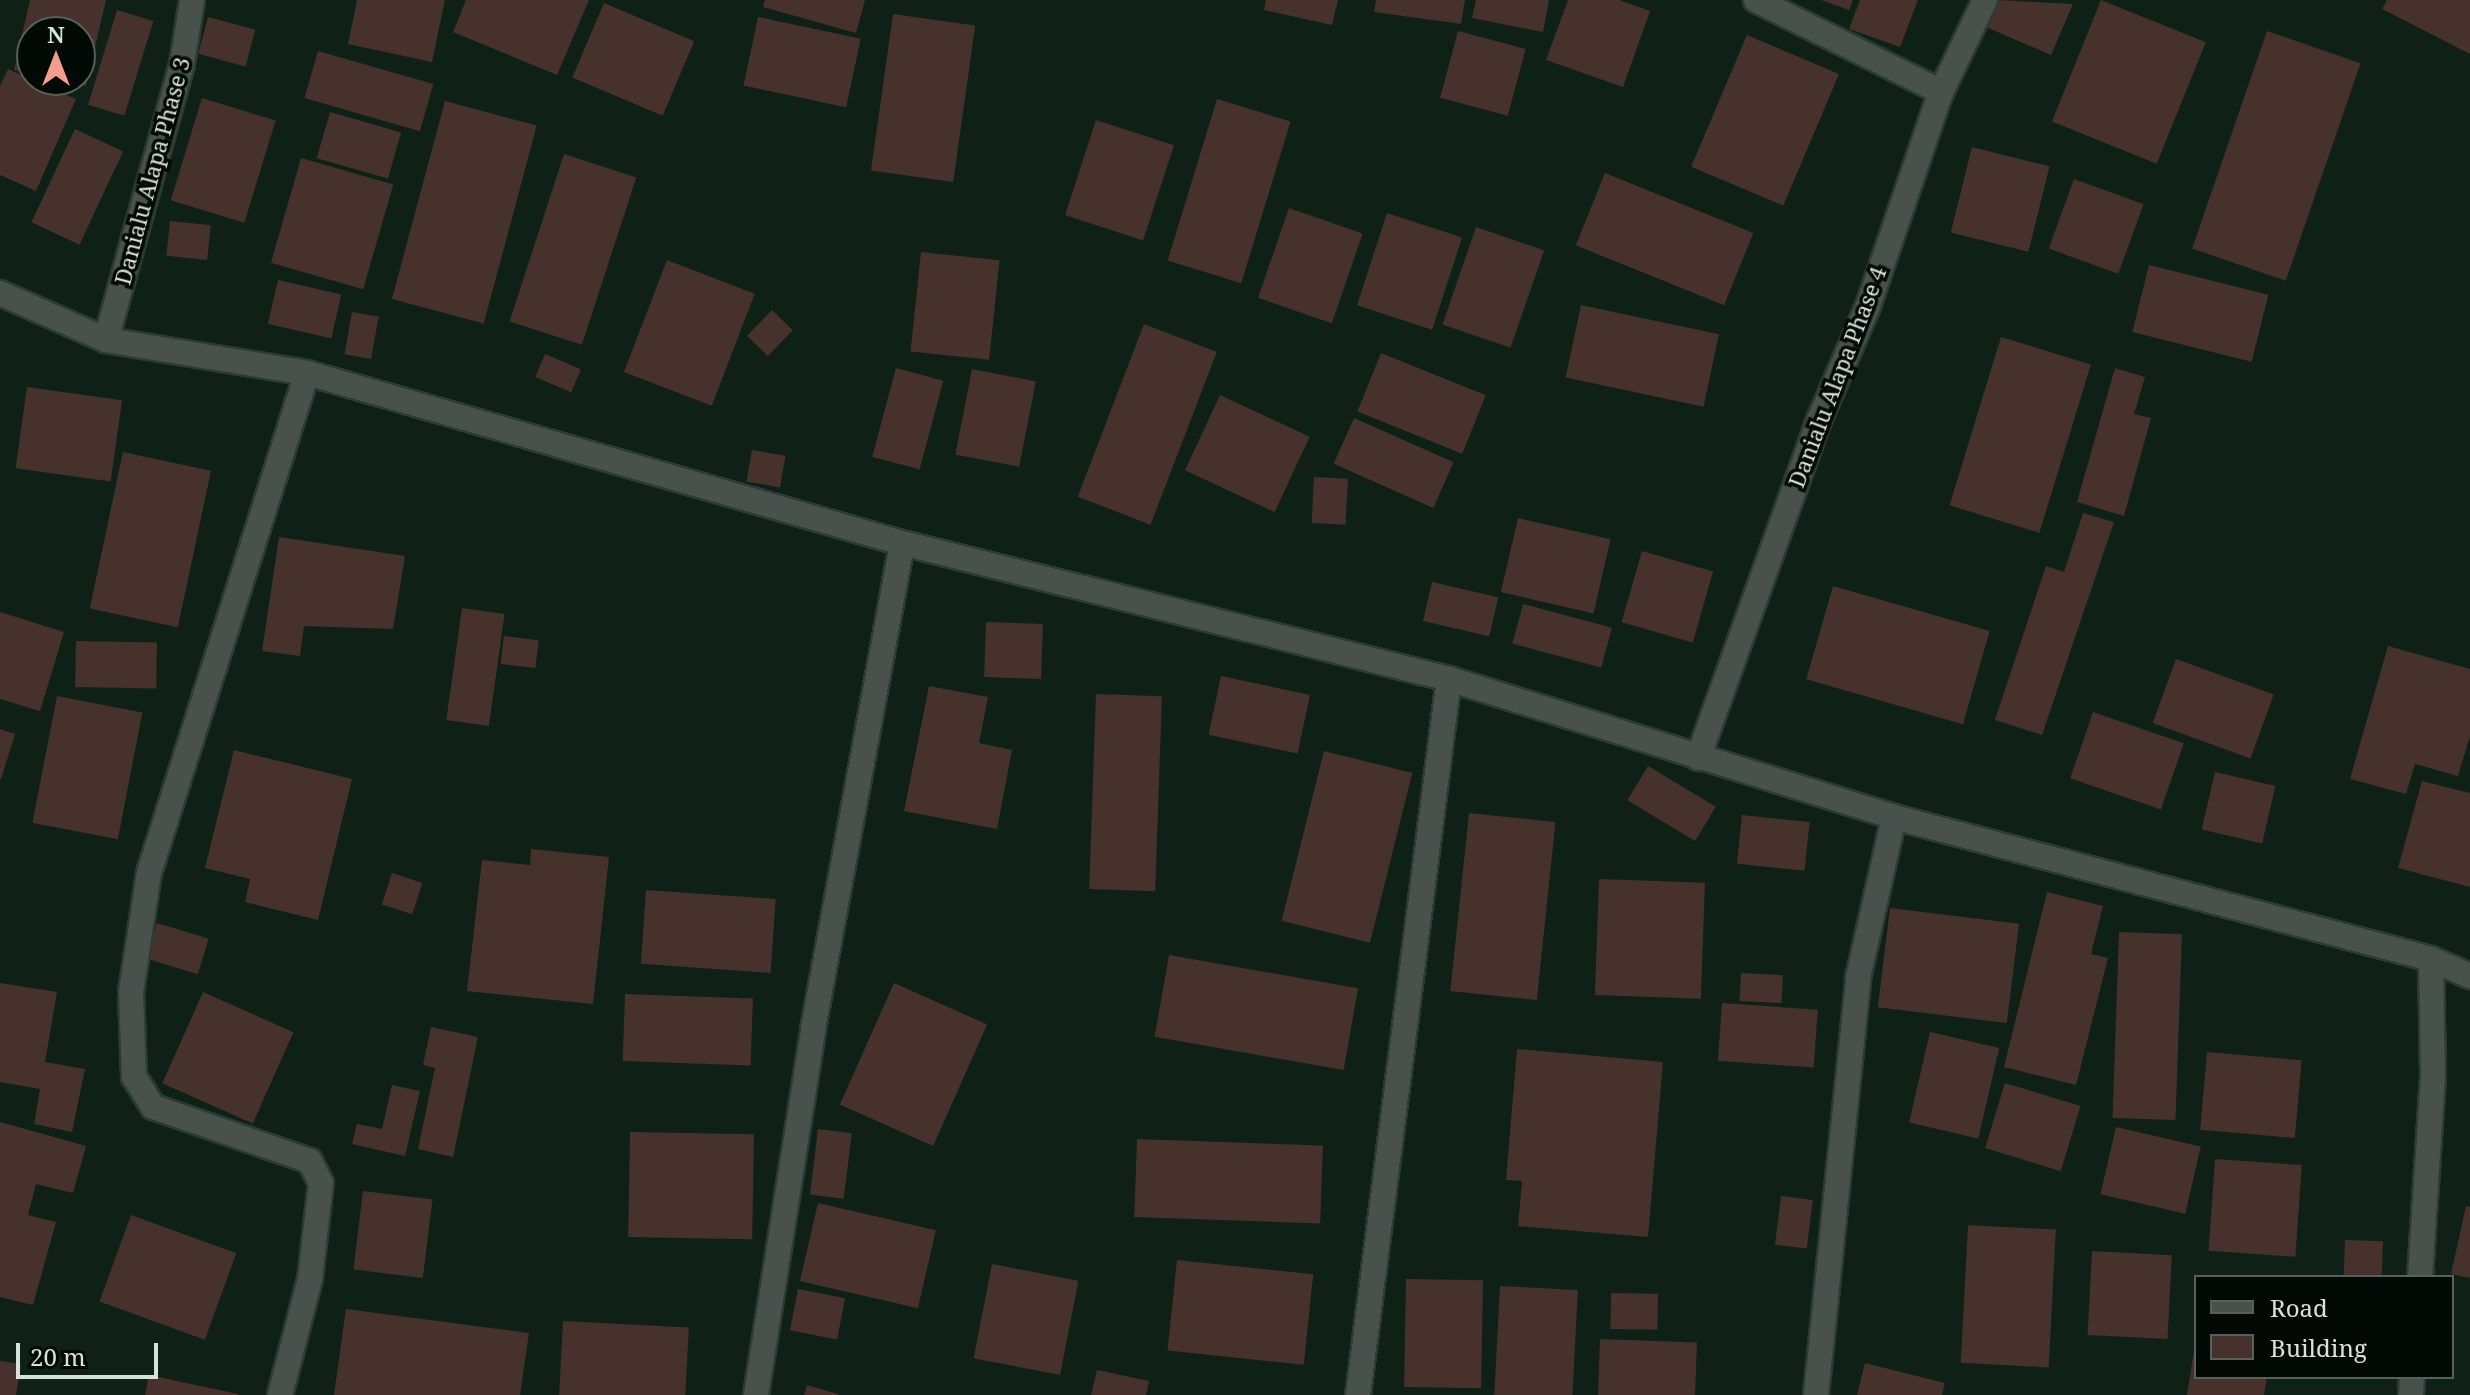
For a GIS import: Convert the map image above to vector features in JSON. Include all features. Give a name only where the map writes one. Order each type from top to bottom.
[{"type":"street","name":"Danialu Alapa Phase 3","points":[[106,340],[182,64],[192,0]]},
{"type":"street","points":[[1756,0],[1941,92]]},
{"type":"street","name":"Danialu Alapa Phase 4","points":[[1698,758],[1820,418],[1868,306],[1941,92],[1985,0]]},
{"type":"street","points":[[0,293],[106,340],[307,373],[902,543],[1449,679],[1894,817],[2431,959],[2470,976]]},
{"type":"street","points":[[280,1395],[310,1279],[321,1183],[310,1161],[153,1107],[134,1077],[131,992],[149,873],[307,373]]},
{"type":"street","points":[[756,1395],[813,1029],[902,543]]},
{"type":"street","points":[[1358,1395],[1449,679]]},
{"type":"street","points":[[1816,1395],[1858,978],[1894,817]]},
{"type":"street","points":[[2420,1275],[2433,1075],[2431,959]]},
{"type":"building","points":[[30,0],[106,0],[96,43],[96,16],[26,16]]},
{"type":"building","points":[[357,0],[445,0],[432,62],[348,44]]},
{"type":"building","points":[[466,0],[589,0],[557,75],[453,32]]},
{"type":"building","points":[[765,0],[865,0],[856,33],[763,7]]},
{"type":"building","points":[[1266,0],[1338,0],[1332,25],[1264,10]]},
{"type":"building","points":[[1376,0],[1465,0],[1461,24],[1374,12]]},
{"type":"building","points":[[1476,0],[1549,0],[1543,32],[1472,18]]},
{"type":"building","points":[[1568,0],[1619,0],[1650,11],[1623,87],[1546,60]]},
{"type":"building","points":[[1821,0],[1853,0],[1849,10]]},
{"type":"building","points":[[1860,0],[1918,0],[1900,47],[1849,29]]},
{"type":"building","points":[[1998,0],[2073,4],[2051,55],[1986,27]]},
{"type":"building","points":[[2101,0],[2206,42],[2157,164],[2052,121]]},
{"type":"building","points":[[2387,0],[2470,0],[2470,54],[2382,9]]},
{"type":"building","points":[[604,3],[694,41],[663,116],[572,78]]},
{"type":"building","points":[[117,10],[153,21],[124,116],[88,105],[91,96],[96,96],[96,79]]},
{"type":"building","points":[[893,14],[975,26],[953,182],[871,170]]},
{"type":"building","points":[[208,17],[255,30],[245,66],[198,54]]},
{"type":"building","points":[[758,17],[861,39],[846,107],[743,85]]},
{"type":"building","points":[[1458,31],[1526,49],[1508,116],[1440,98]]},
{"type":"building","points":[[2267,31],[2361,63],[2286,281],[2192,248]]},
{"type":"building","points":[[1747,35],[1839,74],[1783,206],[1691,167]]},
{"type":"building","points":[[318,51],[433,84],[420,131],[304,98]]},
{"type":"building","points":[[8,69],[16,73],[16,96],[69,96],[76,99],[36,191],[0,175],[0,86]]},
{"type":"building","points":[[202,98],[276,121],[244,223],[171,200]]},
{"type":"building","points":[[1217,99],[1291,122],[1241,283],[1168,261]]},
{"type":"building","points":[[445,101],[537,126],[484,324],[392,299]]},
{"type":"building","points":[[330,112],[401,132],[388,179],[317,158]]},
{"type":"building","points":[[1096,120],[1174,145],[1143,240],[1065,215]]},
{"type":"building","points":[[75,129],[123,151],[80,245],[31,222]]},
{"type":"building","points":[[1972,147],[2050,166],[2028,252],[1951,232]]},
{"type":"building","points":[[564,154],[636,177],[582,345],[510,321]]},
{"type":"building","points":[[301,158],[393,184],[363,289],[271,263]]},
{"type":"building","points":[[1605,173],[1753,233],[1724,305],[1576,245]]},
{"type":"building","points":[[2074,179],[2144,204],[2118,274],[2049,249]]},
{"type":"building","points":[[1289,208],[1363,233],[1332,323],[1258,298]]},
{"type":"building","points":[[1387,213],[1462,237],[1432,330],[1357,305]]},
{"type":"building","points":[[170,221],[211,225],[207,260],[166,256]]},
{"type":"building","points":[[1476,227],[1544,250],[1511,348],[1442,324]]},
{"type":"building","points":[[921,252],[1000,260],[989,360],[911,351]]},
{"type":"building","points":[[667,260],[755,294],[712,406],[624,372]]},
{"type":"building","points":[[2149,265],[2268,295],[2252,362],[2132,332]]},
{"type":"building","points":[[278,280],[341,295],[331,338],[268,324]]},
{"type":"building","points":[[1581,305],[1719,334],[1704,407],[1566,377]]},
{"type":"building","points":[[772,310],[793,330],[768,356],[747,336]]},
{"type":"building","points":[[352,312],[379,317],[371,359],[345,354]]},
{"type":"building","points":[[1144,324],[1217,352],[1151,525],[1078,497]]},
{"type":"building","points":[[2001,337],[2091,364],[2039,533],[1950,505]]},
{"type":"building","points":[[1381,353],[1486,395],[1462,454],[1357,411]]},
{"type":"building","points":[[545,354],[581,369],[571,392],[535,377]]},
{"type":"building","points":[[896,368],[943,381],[920,470],[872,457]]},
{"type":"building","points":[[2115,368],[2145,377],[2134,414],[2151,418],[2124,516],[2077,502]]},
{"type":"building","points":[[972,369],[1036,381],[1019,467],[955,454]]},
{"type":"building","points":[[27,387],[122,400],[111,482],[16,468]]},
{"type":"building","points":[[1220,395],[1310,437],[1275,512],[1185,470]]},
{"type":"building","points":[[1354,418],[1454,462],[1433,508],[1334,464]]},
{"type":"building","points":[[752,450],[785,456],[780,487],[746,482]]},
{"type":"building","points":[[123,452],[211,471],[178,627],[90,609]]},
{"type":"building","points":[[1314,477],[1348,479],[1346,525],[1312,523]]},
{"type":"building","points":[[2083,513],[2114,522],[2042,735],[1995,720],[2046,566],[2064,572]]},
{"type":"building","points":[[1518,518],[1611,539],[1593,613],[1501,592]]},
{"type":"building","points":[[279,537],[405,556],[393,629],[304,626],[300,656],[262,651]]},
{"type":"building","points":[[1642,551],[1713,571],[1693,643],[1622,622]]},
{"type":"building","points":[[1432,582],[1498,597],[1489,636],[1423,621]]},
{"type":"building","points":[[1833,586],[1990,631],[1963,724],[1806,679]]},
{"type":"building","points":[[1523,604],[1612,628],[1601,667],[1512,644]]},
{"type":"building","points":[[462,608],[505,614],[489,726],[446,720]]},
{"type":"building","points":[[0,612],[64,632],[40,711],[0,699]]},
{"type":"building","points":[[986,622],[1043,624],[1041,679],[984,677]]},
{"type":"building","points":[[504,636],[539,640],[535,668],[501,664]]},
{"type":"building","points":[[76,641],[157,642],[156,688],[75,687]]},
{"type":"building","points":[[2388,646],[2470,669],[2470,736],[2458,776],[2415,764],[2406,794],[2350,779]]},
{"type":"building","points":[[2176,659],[2274,695],[2250,758],[2153,723]]},
{"type":"building","points":[[1221,676],[1310,695],[1298,754],[1209,735]]},
{"type":"building","points":[[929,686],[988,697],[979,743],[1012,750],[997,829],[904,811]]},
{"type":"building","points":[[1096,694],[1162,696],[1155,891],[1089,889]]},
{"type":"building","points":[[57,696],[142,713],[118,839],[32,823]]},
{"type":"building","points":[[2093,712],[2184,743],[2161,809],[2070,778]]},
{"type":"building","points":[[0,729],[15,734],[1,779],[0,779]]},
{"type":"building","points":[[234,750],[352,779],[318,920],[245,902],[250,879],[205,868]]},
{"type":"building","points":[[1324,751],[1412,773],[1370,943],[1282,921]]},
{"type":"building","points":[[1648,766],[1716,807],[1695,841],[1627,800]]},
{"type":"building","points":[[2215,772],[2275,786],[2262,843],[2202,829]]},
{"type":"building","points":[[2422,781],[2470,793],[2470,887],[2398,868]]},
{"type":"building","points":[[1469,813],[1556,822],[1537,1000],[1450,991]]},
{"type":"building","points":[[1742,815],[1810,822],[1805,871],[1737,864]]},
{"type":"building","points":[[531,849],[609,857],[593,1004],[467,991],[482,860],[530,865]]},
{"type":"building","points":[[392,873],[422,883],[412,914],[382,904]]},
{"type":"building","points":[[1599,879],[1705,883],[1701,999],[1595,995]]},
{"type":"building","points":[[646,890],[776,899],[771,973],[641,964]]},
{"type":"building","points":[[2047,892],[2103,906],[2091,954],[2108,958],[2076,1085],[2004,1067]]},
{"type":"building","points":[[1890,908],[2019,924],[2007,1023],[1878,1007]]},
{"type":"building","points":[[157,923],[209,939],[198,974],[146,958]]},
{"type":"building","points":[[2119,932],[2182,934],[2175,1120],[2113,1118]]},
{"type":"building","points":[[1169,955],[1358,988],[1344,1070],[1155,1037]]},
{"type":"building","points":[[1741,973],[1783,975],[1781,1003],[1740,1001]]},
{"type":"building","points":[[0,983],[57,992],[45,1062],[85,1069],[72,1132],[34,1124],[40,1089],[0,1082]]},
{"type":"building","points":[[894,983],[987,1024],[933,1146],[840,1105]]},
{"type":"building","points":[[203,992],[293,1032],[253,1124],[162,1083]]},
{"type":"building","points":[[625,994],[753,998],[751,1065],[623,1061]]},
{"type":"building","points":[[1722,1003],[1818,1010],[1814,1068],[1718,1061]]},
{"type":"building","points":[[431,1027],[478,1037],[453,1157],[418,1149],[435,1068],[423,1065]]},
{"type":"building","points":[[1930,1032],[1999,1048],[1978,1139],[1909,1123]]},
{"type":"building","points":[[1517,1049],[1663,1062],[1648,1237],[1518,1226],[1522,1181],[1506,1180]]},
{"type":"building","points":[[2207,1052],[2302,1060],[2295,1138],[2200,1130]]},
{"type":"building","points":[[2005,1083],[2081,1106],[2061,1171],[1985,1148]]},
{"type":"building","points":[[392,1085],[420,1091],[405,1156],[352,1144],[357,1124],[382,1129]]},
{"type":"building","points":[[0,1122],[86,1146],[73,1193],[36,1184],[28,1215],[56,1222],[33,1305],[0,1297]]},
{"type":"building","points":[[2116,1127],[2201,1147],[2185,1214],[2100,1194]]},
{"type":"building","points":[[818,1129],[852,1133],[844,1199],[810,1195]]},
{"type":"building","points":[[630,1132],[754,1134],[752,1239],[628,1237]]},
{"type":"building","points":[[1137,1139],[1323,1145],[1320,1223],[1134,1217]]},
{"type":"building","points":[[2215,1159],[2302,1165],[2295,1257],[2209,1251]]},
{"type":"building","points":[[363,1191],[432,1200],[423,1278],[353,1269]]},
{"type":"building","points":[[1781,1196],[1813,1200],[1807,1249],[1775,1245]]},
{"type":"building","points":[[818,1203],[936,1230],[918,1308],[800,1281]]},
{"type":"building","points":[[2466,1206],[2470,1207],[2470,1278],[2451,1274]]},
{"type":"building","points":[[131,1215],[236,1253],[205,1340],[100,1301]]},
{"type":"building","points":[[1968,1225],[2056,1230],[2049,1367],[1961,1363]]},
{"type":"building","points":[[2345,1240],[2383,1241],[2382,1275],[2344,1275]]},
{"type":"building","points":[[2092,1251],[2172,1255],[2167,1339],[2088,1335]]},
{"type":"building","points":[[1177,1260],[1313,1274],[1304,1365],[1167,1351]]},
{"type":"building","points":[[992,1264],[1078,1281],[1060,1375],[974,1358]]},
{"type":"building","points":[[1406,1279],[1483,1280],[1481,1388],[1404,1387]]},
{"type":"building","points":[[1500,1286],[1578,1290],[1572,1395],[1494,1395]]},
{"type":"building","points":[[798,1289],[845,1298],[837,1339],[790,1330]]},
{"type":"building","points":[[1611,1293],[1658,1294],[1657,1330],[1610,1329]]},
{"type":"building","points":[[346,1309],[529,1333],[520,1395],[334,1395]]},
{"type":"building","points":[[563,1321],[689,1328],[685,1395],[559,1395]]},
{"type":"building","points":[[1600,1339],[1697,1342],[1695,1395],[1598,1395]]},
{"type":"building","points":[[2194,1351],[2194,1379],[2267,1379],[2264,1395],[2187,1395]]},
{"type":"building","points":[[0,1361],[21,1364],[16,1395],[0,1395]]},
{"type":"building","points":[[1865,1363],[1945,1383],[1942,1395],[1857,1395]]},
{"type":"building","points":[[1097,1370],[1149,1381],[1146,1395],[1091,1395]]},
{"type":"building","points":[[149,1375],[238,1394],[238,1395],[145,1395]]},
{"type":"building","points":[[807,1385],[838,1394],[838,1395],[804,1395]]}]
